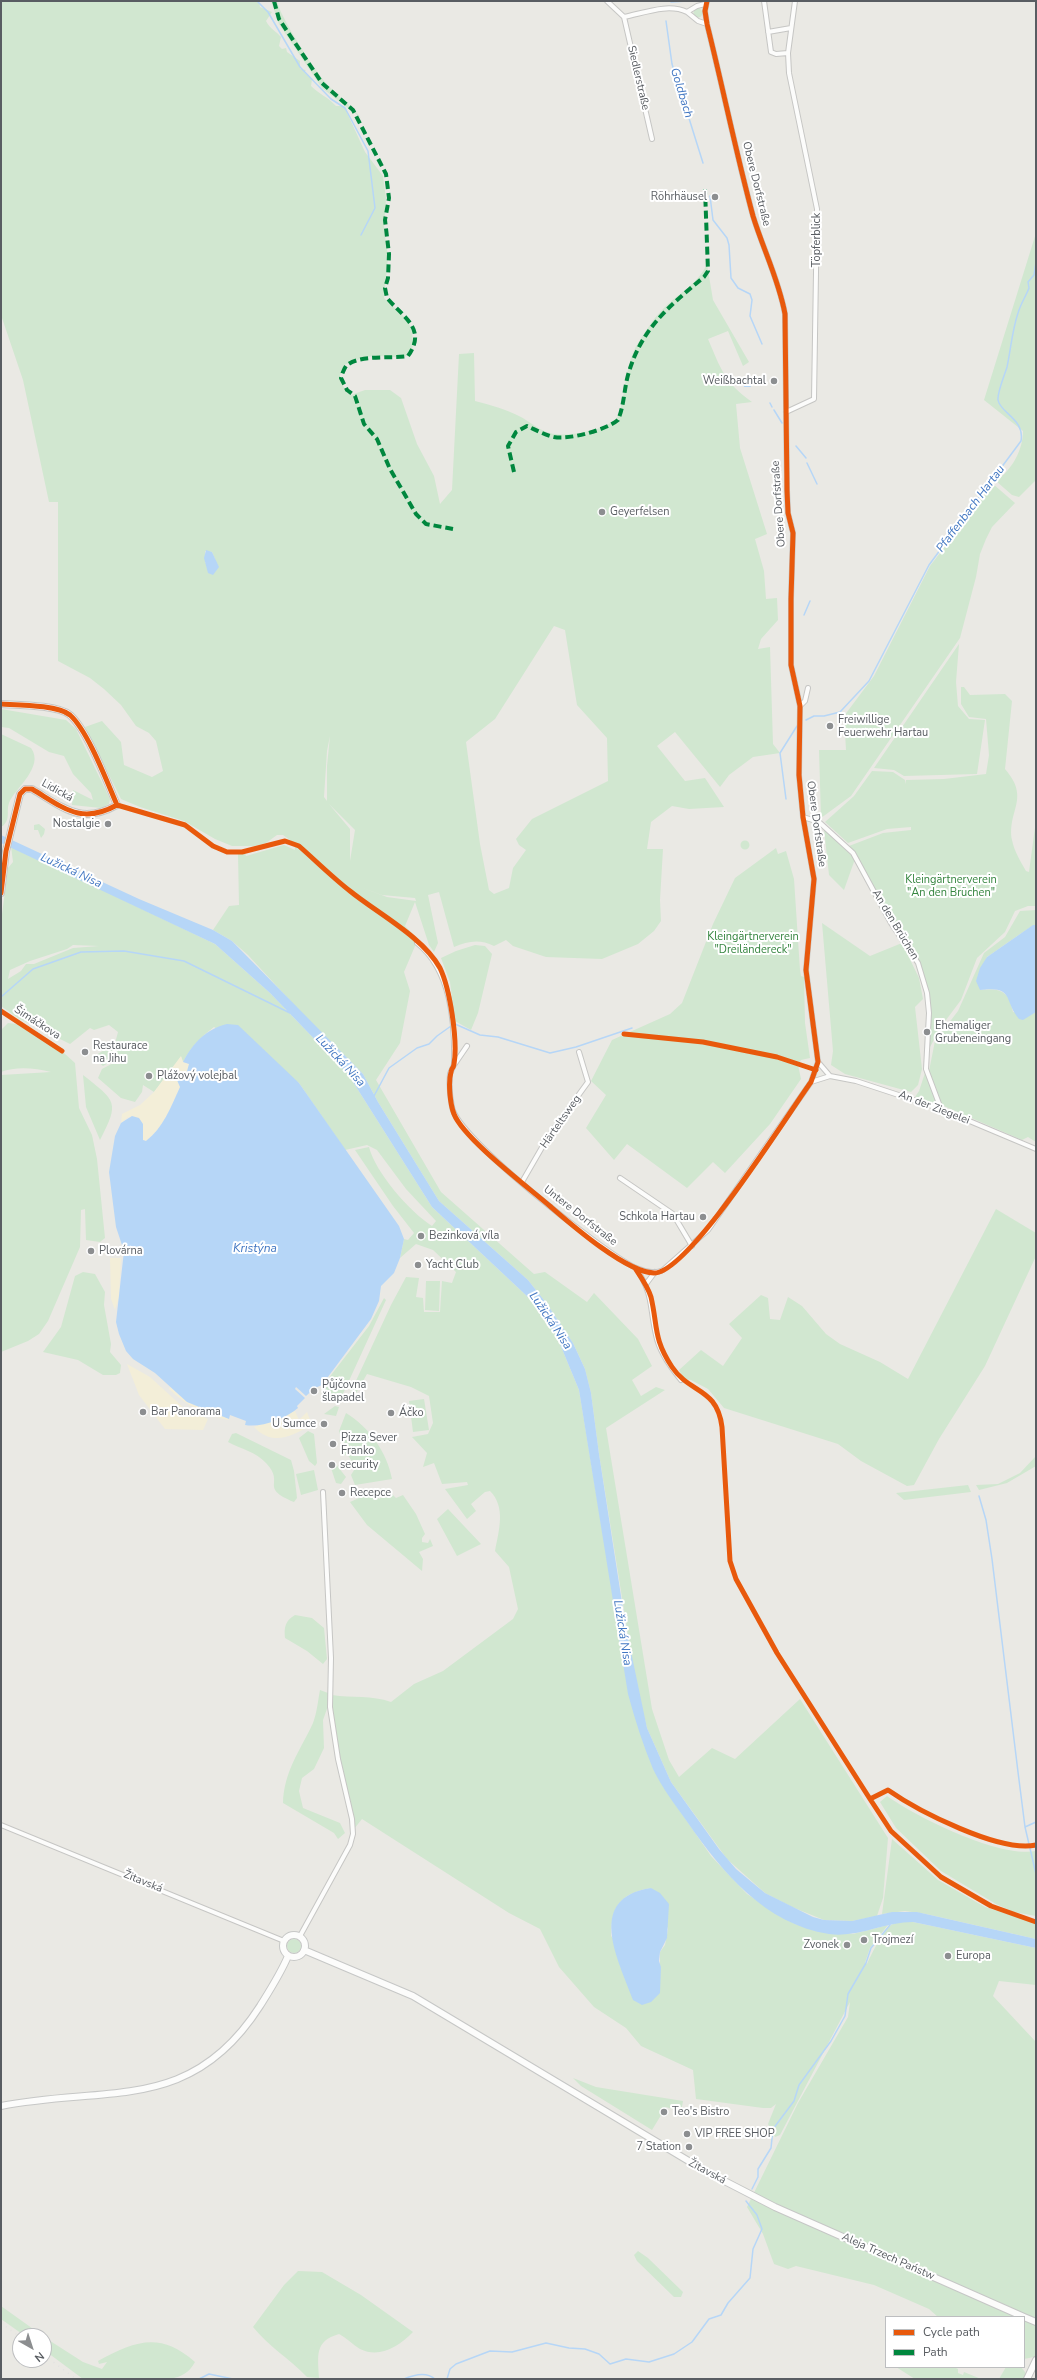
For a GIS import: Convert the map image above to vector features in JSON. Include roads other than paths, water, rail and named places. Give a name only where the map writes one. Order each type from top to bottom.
[{"type":"main road","name":"Lidická","points":[[1,704],[59,710],[70,715],[84,734],[117,805],[97,815],[83,816],[32,789],[25,789],[20,794],[10,836],[4,852],[1,893]]},
{"type":"main road","points":[[291,1935],[300,1936],[305,1942],[304,1950],[298,1956],[288,1956],[283,1949],[284,1942],[291,1935]]},
{"type":"main road","name":"Žitavská","points":[[304,1950],[413,1996],[662,2147],[752,2195]]},
{"type":"main road","points":[[1,2106],[141,2090],[174,2081],[203,2067],[222,2053],[250,2022],[288,1956]]},
{"type":"main road","name":"Aleja Trzech Państw","points":[[752,2195],[1022,2316]]},
{"type":"main road","name":"Aleja Trzech Państw","points":[[1025,2317],[1036,2322]]},
{"type":"main road","points":[[1027,2379],[1036,2360]]},
{"type":"street","points":[[606,1],[624,18],[668,8],[688,12],[698,21],[707,24]]},
{"type":"street","points":[[764,1],[771,52],[776,54],[788,53]]},
{"type":"street","name":"Töpferblick","points":[[786,412],[814,399],[817,209],[811,171],[798,122],[788,53],[795,1]]},
{"type":"street","name":"Obere Dorfstraße","points":[[688,12],[706,3],[707,24],[746,191],[759,238],[782,300],[785,314],[788,508],[793,534],[791,665],[800,706],[798,764],[803,817],[814,879],[806,970],[818,1062]]},
{"type":"street","name":"Siedlerstraße","points":[[624,18],[652,139]]},
{"type":"street","points":[[768,32],[791,28]]},
{"type":"street","points":[[800,706],[805,702],[808,688]]},
{"type":"street","name":"An den Brüchen","points":[[803,817],[819,822],[848,846],[891,923],[918,963],[927,992],[929,1013],[926,1069],[941,1109]]},
{"type":"street","name":"Untere Dorfstraße","points":[[417,943],[435,961],[443,976],[452,1026],[454,1065],[450,1077],[451,1102],[457,1120],[476,1142],[598,1245],[635,1268],[655,1272]]},
{"type":"street","points":[[454,1065],[467,1046]]},
{"type":"street","name":"Härteltsweg","points":[[522,1182],[548,1137],[588,1082],[579,1052]]},
{"type":"street","points":[[818,1062],[830,1076]]},
{"type":"street","points":[[646,1284],[655,1272],[667,1268],[692,1246],[712,1224],[811,1082],[818,1062]]},
{"type":"street","name":"An der Ziegelei","points":[[811,1082],[830,1076],[856,1081],[941,1109],[1036,1150]]},
{"type":"street","points":[[620,1178],[673,1214],[692,1246]]},
{"type":"street","points":[[635,1268],[646,1284],[651,1296],[657,1340],[665,1357],[681,1380]]},
{"type":"street","points":[[300,1936],[350,1845],[353,1834],[348,1798],[338,1759],[330,1707],[331,1658],[323,1492]]},
{"type":"street","name":"Žitavská","points":[[1,1825],[284,1942]]},
{"type":"water","points":[[750,377],[749,380],[751,387],[744,387],[743,382]]},
{"type":"water","points":[[206,550],[212,552],[219,567],[213,575],[208,573],[204,558]]},
{"type":"water","name":"Lužická Nisa","points":[[1,835],[139,899],[213,930],[232,941],[363,1074],[378,1102],[439,1201],[528,1280],[547,1304],[573,1343],[585,1369],[591,1393],[626,1628],[647,1728],[671,1782],[719,1849],[736,1869],[765,1893],[813,1917],[824,1920],[852,1921],[892,1912],[917,1912],[1036,1939],[1036,1948],[913,1922],[892,1924],[850,1934],[829,1934],[806,1928],[765,1908],[731,1877],[701,1842],[665,1790],[653,1769],[639,1732],[628,1694],[579,1390],[555,1332],[530,1299],[432,1207],[348,1074],[270,993],[215,944],[1,843]]},
{"type":"water","points":[[1033,925],[1036,925],[1036,1012],[1023,1020],[1019,1019],[1014,1012],[1004,992],[991,989],[980,990],[976,981],[980,968],[987,957]]},
{"type":"water","name":"Kristýna","points":[[227,1024],[238,1025],[299,1083],[399,1226],[404,1239],[400,1258],[394,1273],[381,1286],[379,1301],[371,1319],[322,1385],[315,1388],[306,1396],[296,1387],[295,1389],[305,1398],[297,1406],[298,1408],[273,1422],[251,1426],[245,1425],[246,1421],[230,1415],[229,1419],[187,1402],[155,1373],[133,1359],[126,1351],[116,1322],[124,1251],[116,1227],[109,1172],[115,1136],[121,1123],[132,1116],[139,1118],[143,1124],[143,1140],[146,1141],[152,1136],[166,1117],[180,1087],[177,1080],[186,1075],[189,1064],[183,1062],[191,1049],[206,1033],[219,1026]]},
{"type":"water","points":[[651,1888],[660,1893],[669,1904],[667,1938],[660,1952],[660,1993],[651,2002],[642,2005],[633,2000],[620,1967],[612,1932],[612,1917],[618,1904],[631,1894]]},
{"type":"waterway","points":[[257,1],[268,12],[300,67],[331,99],[345,108],[368,151],[375,208],[361,235]]},
{"type":"waterway","points":[[671,2],[687,1]]},
{"type":"waterway","name":"Goldbach","points":[[666,21],[672,64],[703,163]]},
{"type":"waterway","name":"Goldbach","points":[[710,196],[713,220],[727,238],[729,245],[731,278],[738,288],[750,294],[752,300],[750,316],[762,344]]},
{"type":"waterway","name":"Pfaffenbach Hartau","points":[[806,720],[814,716],[824,716],[840,712],[869,681],[929,565],[1021,441],[1019,427],[1000,405],[998,397],[1007,367],[1016,320],[1029,288],[1028,282],[1034,275],[1036,262]]},
{"type":"waterway","name":"Goldbach","points":[[770,403],[772,407]]},
{"type":"waterway","name":"Goldbach","points":[[774,410],[782,423]]},
{"type":"waterway","name":"Goldbach","points":[[796,446],[806,458]]},
{"type":"waterway","name":"Goldbach","points":[[807,463],[817,484]]},
{"type":"waterway","name":"Goldbach","points":[[804,615],[810,601]]},
{"type":"waterway","name":"Pfaffenbach Hartau","points":[[786,799],[780,753],[797,726]]},
{"type":"waterway","points":[[1,997],[33,969],[81,952],[124,951],[184,961],[290,1013]]},
{"type":"waterway","name":"Pfaffenbach Hartau","points":[[455,1024],[480,1035],[498,1037],[550,1053],[576,1047],[632,1028]]},
{"type":"waterway","name":"Pfaffenbach Hartau","points":[[374,1096],[389,1068],[417,1048],[429,1044],[451,1026]]},
{"type":"waterway","points":[[979,1496],[986,1520],[992,1559],[1025,1827],[1036,1874]]},
{"type":"waterway","points":[[1025,1827],[1036,1822]]},
{"type":"waterway","points":[[752,2189],[758,2177],[758,2169],[771,2148],[773,2129],[794,2101],[799,2085],[831,2041],[845,2016],[848,1994],[866,1963],[871,1948],[890,1925]]},
{"type":"waterway","points":[[447,2379],[450,2369],[456,2364],[490,2351],[512,2352],[546,2343],[569,2348],[585,2349],[599,2354],[610,2364],[626,2359],[649,2362],[674,2354],[692,2342],[709,2319],[721,2315],[728,2303],[750,2278],[753,2249],[762,2229],[757,2215],[746,2201]]},
{"type":"waterway","points":[[199,2379],[209,2374],[233,2379]]},
{"type":"waterway","points":[[404,2379],[415,2375],[424,2374],[435,2379]]},
{"type":"railway","points":[[1,2323],[12,2331]]},
{"type":"railway","points":[[52,2361],[76,2379]]},
{"type":"place","name":"Röhrhäusel","points":[[715,197]]},
{"type":"place","name":"Weißbachtal","points":[[774,381]]},
{"type":"place","name":"Geyerfelsen","points":[[602,512]]},
{"type":"place","name":"Freiwillige Feuerwehr Hartau","points":[[830,726]]},
{"type":"place","name":"Nostalgie","points":[[108,824]]},
{"type":"place","name":"Ehemaliger Grubeneingang","points":[[927,1032]]},
{"type":"place","name":"Restaurace na Jihu","points":[[85,1052]]},
{"type":"place","name":"Plážový volejbal","points":[[149,1076]]},
{"type":"place","name":"Schkola Hartau","points":[[703,1217]]},
{"type":"place","name":"Bezinková víla","points":[[421,1236]]},
{"type":"place","name":"Plovárna","points":[[91,1251]]},
{"type":"place","name":"Yacht Club","points":[[418,1265]]},
{"type":"place","name":"Půjčovna šlapadel","points":[[314,1391]]},
{"type":"place","name":"Bar Panorama","points":[[143,1412]]},
{"type":"place","name":"Áčko","points":[[391,1413]]},
{"type":"place","name":"U Sumce","points":[[324,1424]]},
{"type":"place","name":"Pizza Sever Franko","points":[[333,1444]]},
{"type":"place","name":"security","points":[[332,1465]]},
{"type":"place","name":"Recepce","points":[[342,1493]]},
{"type":"place","name":"Trojmezí","points":[[864,1940]]},
{"type":"place","name":"Zvonek","points":[[847,1945]]},
{"type":"place","name":"Europa","points":[[948,1956]]},
{"type":"place","name":"Teo's Bistro","points":[[664,2112]]},
{"type":"place","name":"VIP FREE SHOP","points":[[687,2134]]},
{"type":"place","name":"7 Station","points":[[689,2147]]},
{"type":"park label","name":"Kleingärtnerverein \"An den Brüchen\"","points":[[951,886]]},
{"type":"park label","name":"Kleingärtnerverein \"Dreiländereck\"","points":[[753,943]]}]
